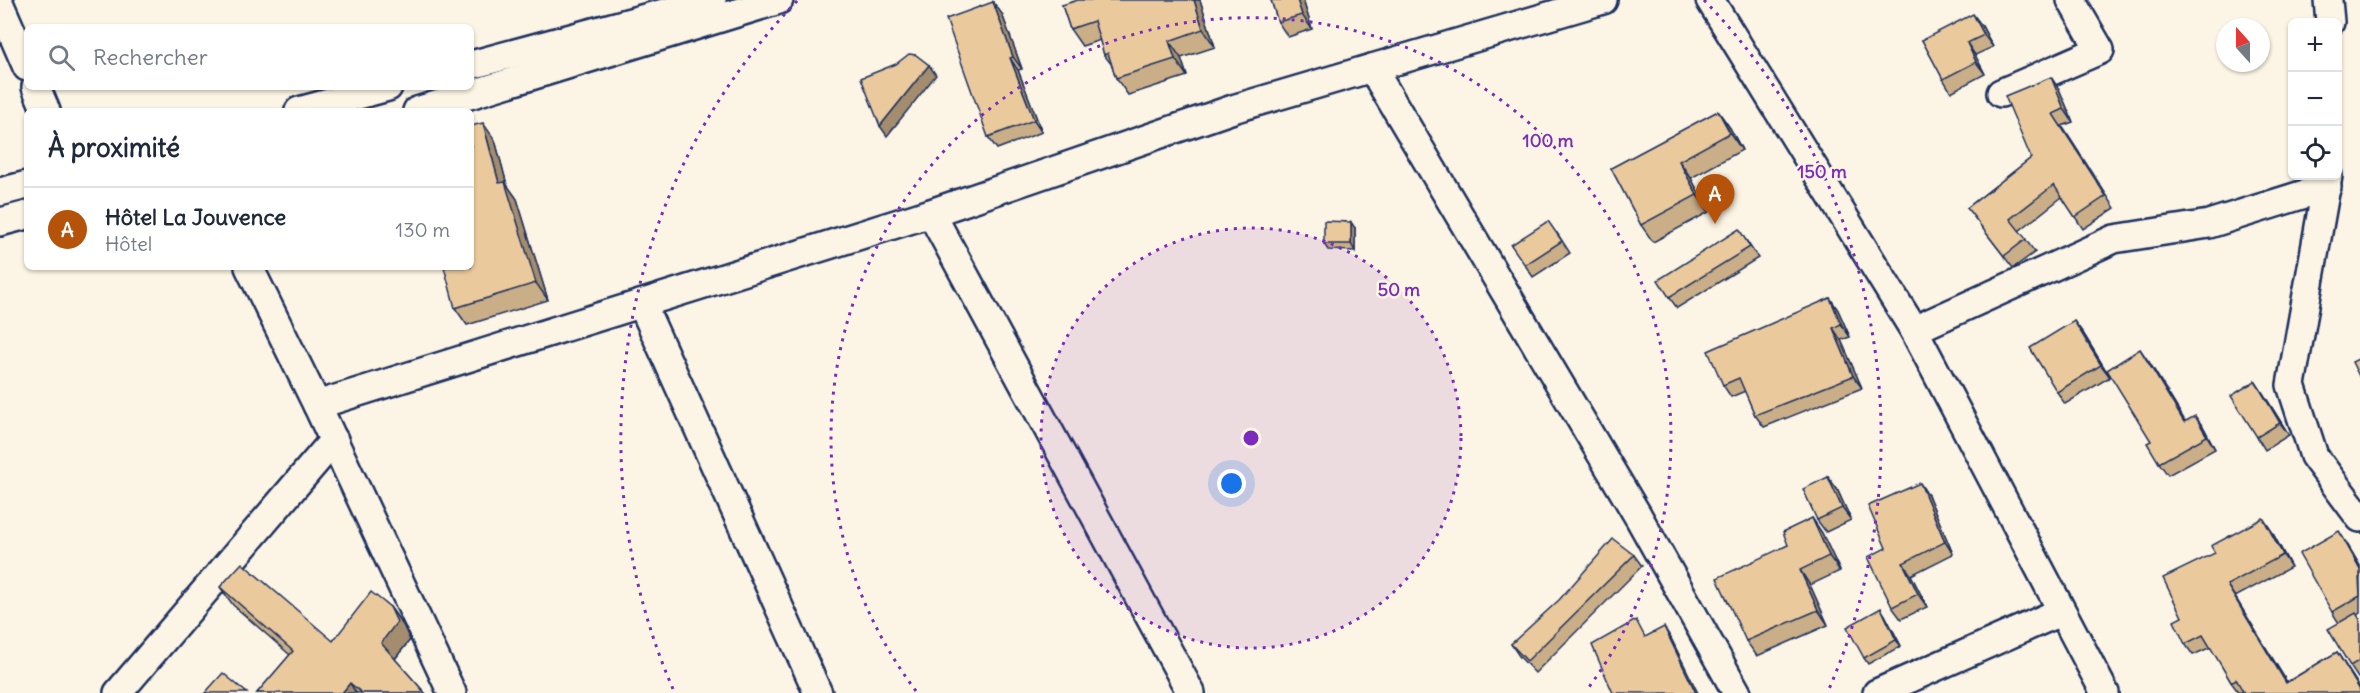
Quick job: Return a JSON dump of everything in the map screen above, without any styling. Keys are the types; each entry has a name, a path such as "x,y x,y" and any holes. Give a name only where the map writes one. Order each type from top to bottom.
{"street":[{"path":"474,64 712,0"},
{"path":"427,108 779,0"},
{"path":"317,405 931,213 1236,108 1603,0"},
{"path":"1710,0 1914,330 2105,693"},
{"path":"2001,93 2100,50 2071,0"},
{"path":"2328,0 2330,18"},
{"path":"0,5 24,60"},
{"path":"1372,68 1638,516 1737,693"},
{"path":"37,90 45,108"},
{"path":"310,108 377,90"},
{"path":"1914,330 2114,240 2209,224 2327,181"},
{"path":"2327,181 2291,385 2314,456 2360,518"},
{"path":"0,192 24,186"},
{"path":"931,213 1191,693"},
{"path":"0,222 24,216"},
{"path":"250,270 334,440 452,693"},
{"path":"642,304 818,693"},
{"path":"118,693 334,440"},
{"path":"1876,693 2061,612"}],"building":[{"path":"1078,0 1194,0 1203,29 1169,41 1175,59 1116,78 1108,53 1104,55 1094,21 1070,29 1062,5"},
{"path":"1271,0 1297,0 1302,15 1278,22"},
{"path":"993,2 1013,57 1010,58 1034,120 988,137 946,19"},
{"path":"1973,14 1984,35 1967,43 1976,62 1943,79 1922,40"},
{"path":"909,54 916,55 929,65 880,126 861,78 896,64"},
{"path":"2051,77 2064,109 2053,114 2106,196 2075,217 2054,185 2010,219 2026,239 2004,256 1967,208 2031,158 2005,96"},
{"path":"1718,111 1730,133 1679,161 1697,195 1641,225 1611,168"},
{"path":"483,123 499,183 505,182 536,283 455,308 445,270 474,270 474,125"},
{"path":"1324,221 1351,222 1351,244 1324,244"},
{"path":"1548,221 1562,241 1525,265 1511,245"},
{"path":"1739,229 1750,247 1669,297 1658,280"},
{"path":"1830,298 1841,324 1833,328 1853,376 1755,415 1739,378 1723,385 1708,351"},
{"path":"2074,321 2101,365 2057,392 2030,348"},
{"path":"2140,349 2184,422 2195,416 2207,436 2159,463 2147,443 2151,441 2107,370"},
{"path":"2360,358 2360,378 2352,362"},
{"path":"2255,381 2280,423 2257,437 2231,396"},
{"path":"1828,477 1842,508 1817,520 1803,489"},
{"path":"1920,483 1945,542 1903,563 1918,594 1892,607 1868,557 1886,548 1868,506"},
{"path":"1812,518 1829,556 1800,570 1818,610 1746,641 1717,578 1788,545 1783,532"},
{"path":"2263,518 2283,555 2227,585 2286,683 2337,652 2360,693 2244,693 2236,679 2231,682 2203,635 2185,644 2174,621 2182,617 2163,578 2215,553 2211,546"},
{"path":"2339,531 2360,569 2360,596 2332,612 2299,554"},
{"path":"1613,539 1634,555 1527,661 1511,644 1559,600"},
{"path":"242,563 333,641 371,592 390,607 397,622 381,643 425,693 362,693 350,683 342,693 257,693 293,651 220,587"},
{"path":"1881,608 1896,640 1864,658 1847,627"},
{"path":"2356,613 2360,620 2360,660 2350,666 2328,629"},
{"path":"1636,620 1645,637 1664,627 1696,693 1613,693 1592,645"},
{"path":"223,673 247,693 205,693"}],"place":[{"name":"Hôtel La Jouvence","path":"1715,224"}]}
